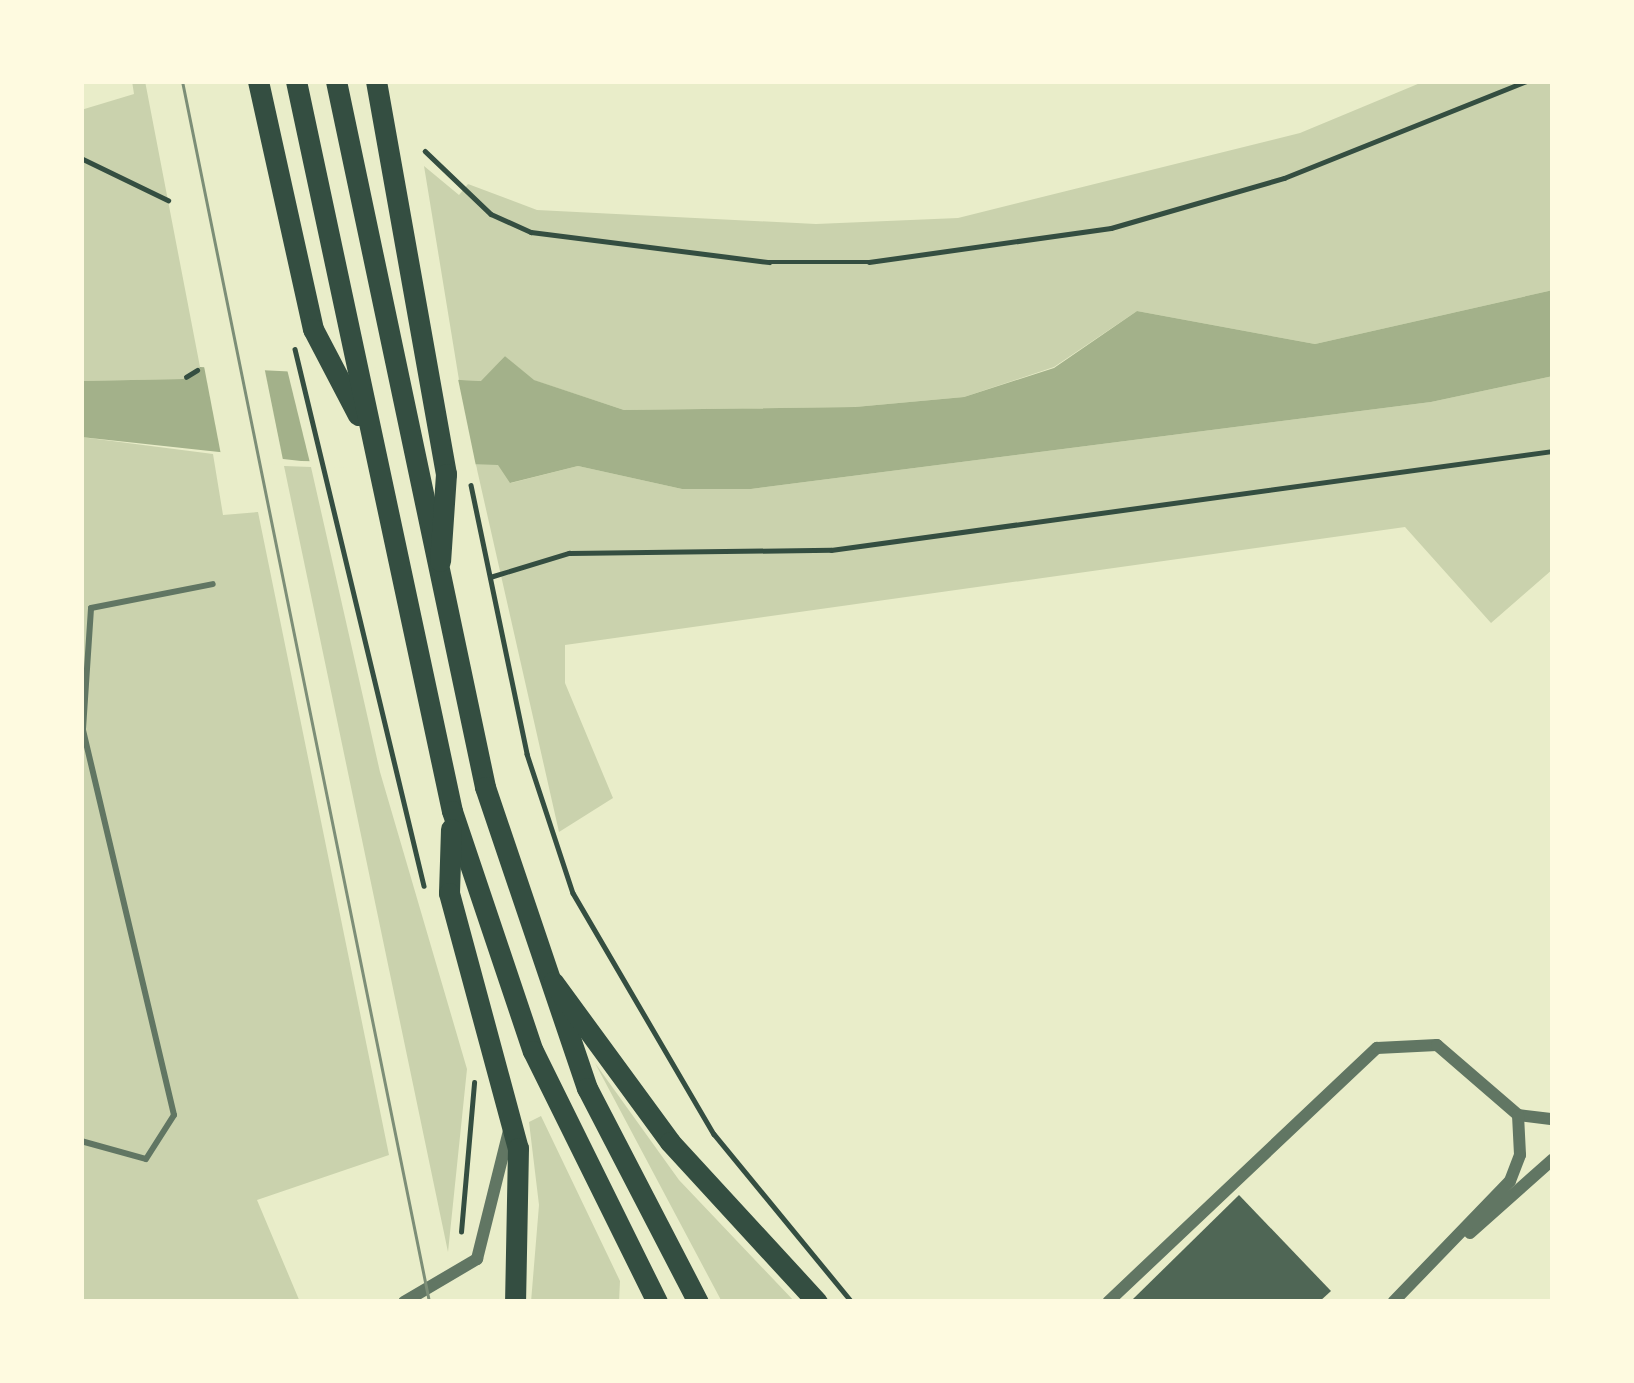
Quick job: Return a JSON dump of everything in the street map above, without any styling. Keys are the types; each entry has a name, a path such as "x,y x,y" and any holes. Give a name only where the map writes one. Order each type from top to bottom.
{"highway":[{"path":"259,81 329,363 370,436"},
{"path":"296,81 452,811 533,1051 657,1302"},
{"path":"336,81 439,592 541,968 610,1142 698,1302"},
{"path":"376,81 446,474 439,592"},
{"path":"452,811 449,893 513,1118 524,1201 515,1302"},
{"path":"541,968 670,1142 817,1302"}],"street":[{"path":"1108,1302 1377,1048 1437,1045 1518,1115 1553,1119"},
{"path":"1459,1240 1510,1181 1518,1115"},
{"path":"404,1302 455,1280 477,1258 513,1118"},
{"path":"1393,1302 1553,1159"}],"lane":[{"path":"81,1142 146,1159 174,1115 83,729 91,608 213,584"}],"path":[{"path":"424,151 491,214 531,232 769,262 869,262 1111,228 1344,157 1526,81"},
{"path":"81,158 168,200"},
{"path":"292,337 429,902"},
{"path":"186,377 197,370"},
{"path":"490,577 568,553 831,550 1553,451"},
{"path":"470,476 527,754 573,893 714,1134 852,1302"},
{"path":"455,1280 474,1065"}],"shaded area":[{"path":"132,81 145,81 200,367 183,379 81,381 81,110 134,94"},
{"path":"1425,81 1553,81 1553,290 1315,344 1137,311 1054,367 964,397 855,407 624,410 533,380 505,356 482,381 459,380 424,166 459,195 468,184 537,210 816,224 958,218 1300,133"},
{"path":"1553,290 1553,376 1431,402 751,489 682,489 578,466 510,483 498,465 301,461 81,437 81,381 183,379 200,367 481,381 505,356 534,380 624,410 855,407 964,397 1054,368 1137,311 1315,344"},
{"path":"1553,376 1553,569 1491,623 1405,527 565,645 565,683 613,798 559,832 476,465 499,465 511,483 578,466 682,489 751,489 1431,402"},
{"path":"81,437 213,454 223,515 258,512 389,1155 257,1200 300,1302 81,1302"},
{"path":"284,466 311,467 380,772 467,1069 448,1252"},
{"path":"595,1063 679,1180 795,1302 722,1302"},
{"path":"541,1116 620,1281 619,1302 531,1302 539,1205 529,1122"}],"pier":[{"path":"203,361 263,361 284,465 222,460"},
{"path":"285,361 457,374 477,471 311,467"}],"building":[{"path":"1239,1195 1331,1291 1319,1302 1132,1300"}],"tram line":[{"path":"182,81 429,1302"}]}
